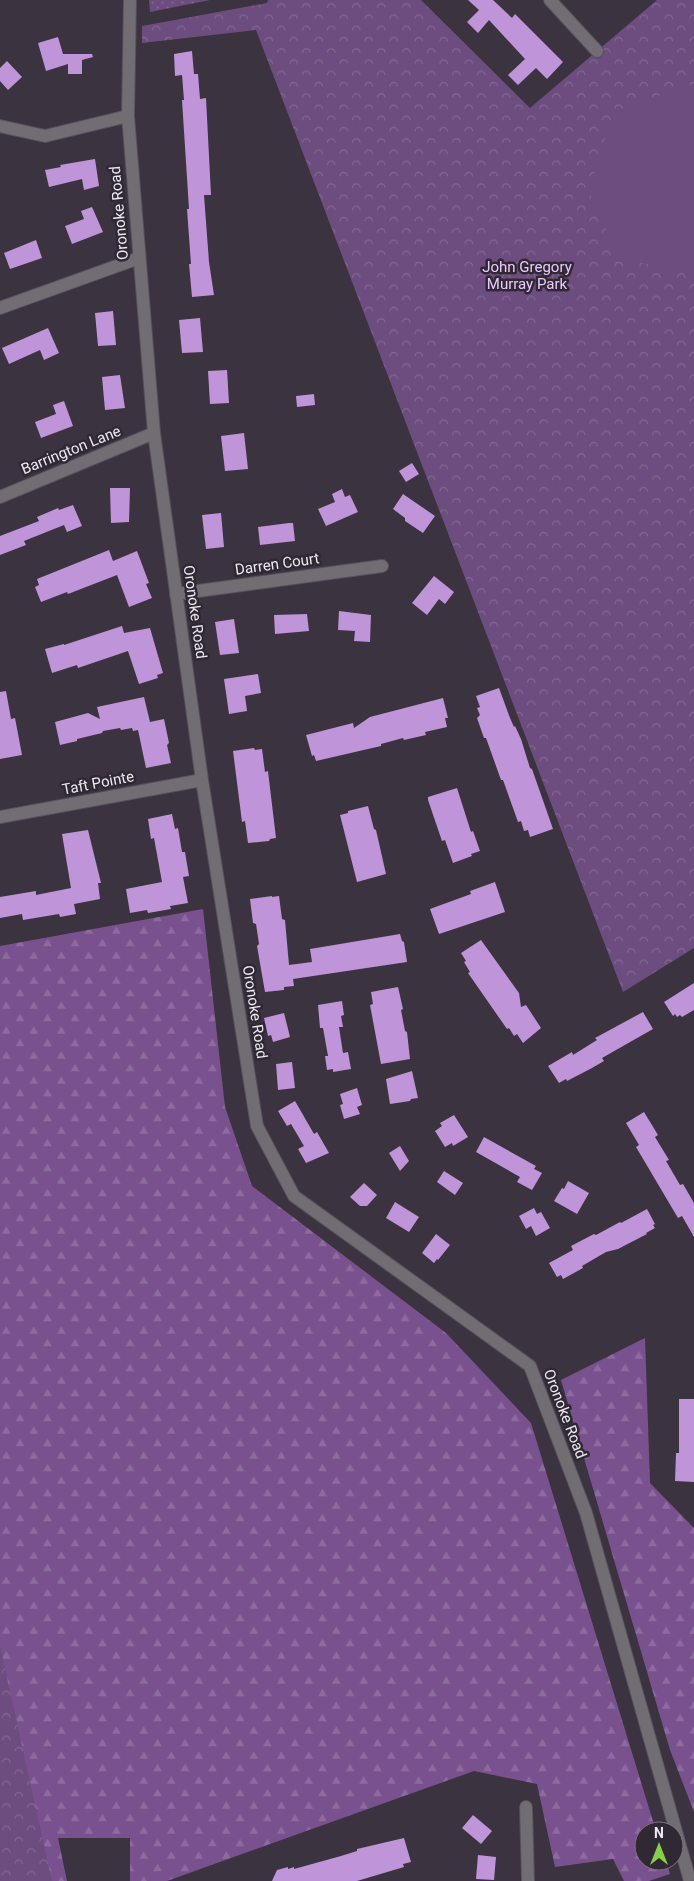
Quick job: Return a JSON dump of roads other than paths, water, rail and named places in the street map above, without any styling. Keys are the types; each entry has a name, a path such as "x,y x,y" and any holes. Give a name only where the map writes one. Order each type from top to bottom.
{"street":[{"name":"Oronoke Road","path":"130,0 128,116 154,433 202,780 257,1126 294,1196 530,1366 586,1513 690,1881"},
{"path":"550,0 597,51"},
{"path":"0,126 45,136 128,116"},
{"path":"0,308 139,258"},
{"name":"Barrington Lane","path":"0,497 154,433"},
{"name":"Darren Court","path":"176,594 382,566"},
{"name":"Taft Pointe","path":"0,817 202,780"},
{"path":"526,1807 528,1881"}],"park label":[{"name":"John Gregory Murray Park","path":"527,276"}]}
